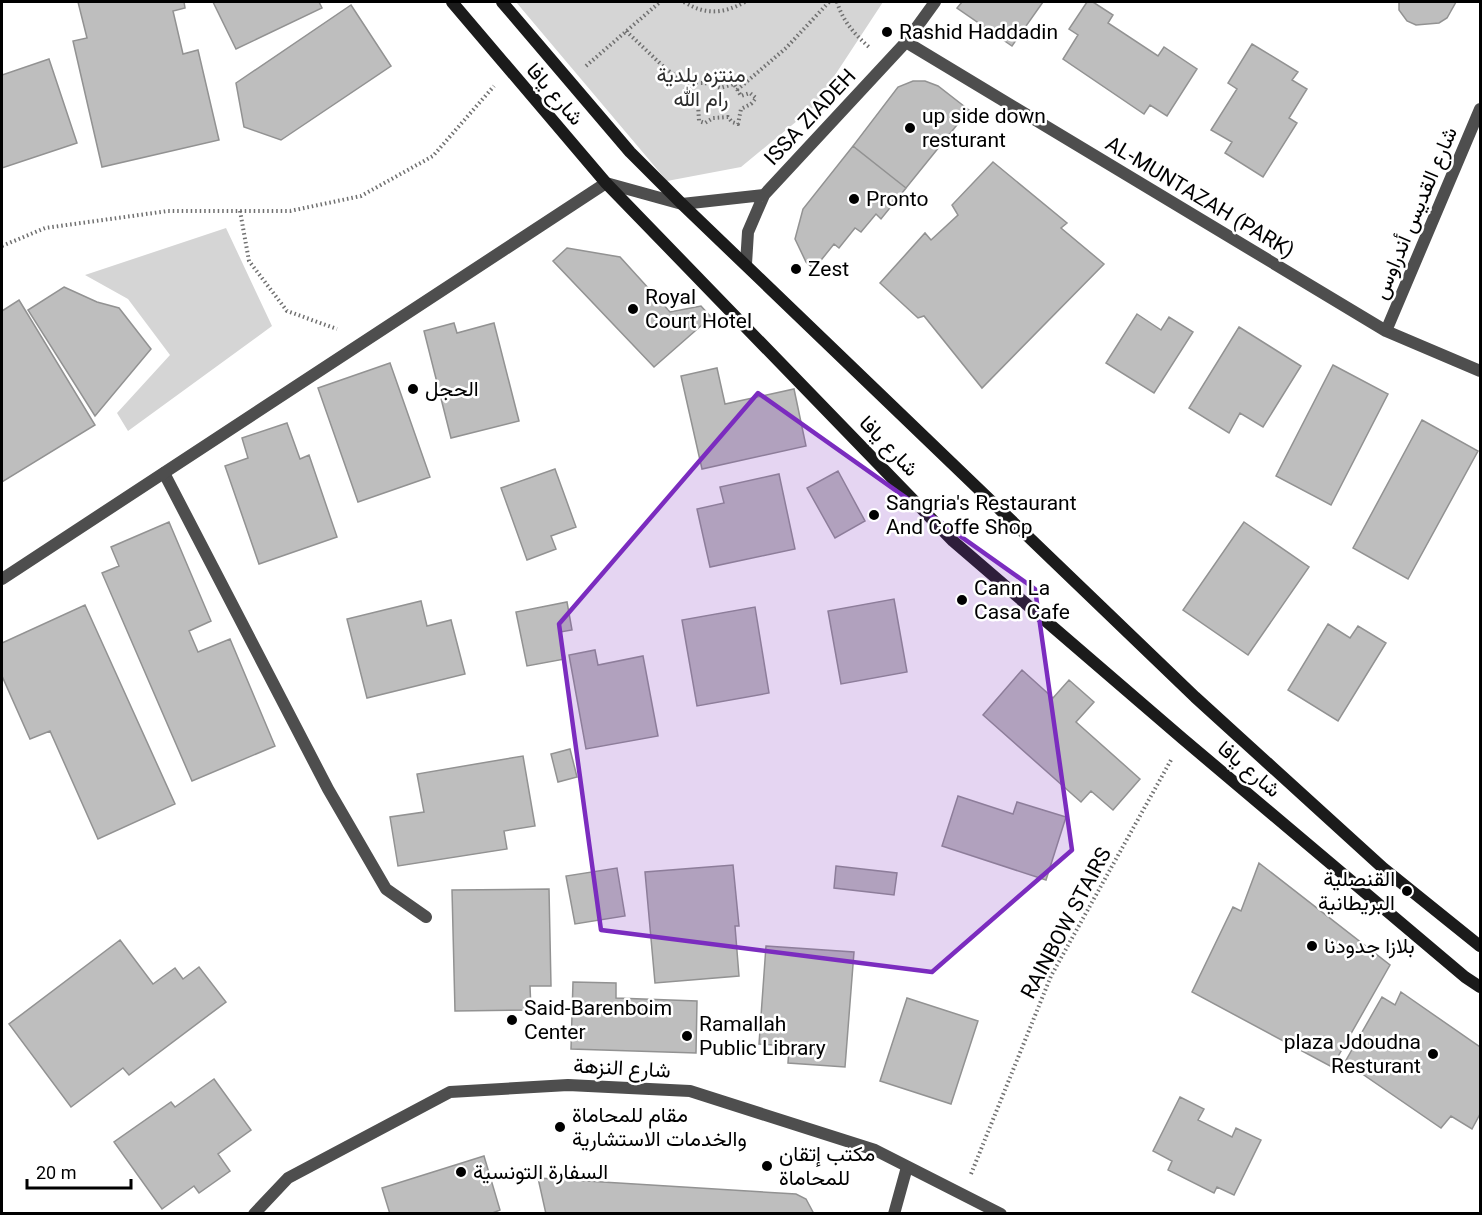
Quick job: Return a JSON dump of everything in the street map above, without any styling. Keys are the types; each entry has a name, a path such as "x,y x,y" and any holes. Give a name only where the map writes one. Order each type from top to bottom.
{"main road":[{"name":"شارع يافا","path":"452,2 606,183 953,541 1183,739 1480,987"},
{"name":"شارع يافا","path":"502,2 630,152 682,204 1195,697 1383,868 1480,946"}],"street":[{"name":"ISSA ZIADEH","path":"682,204 764,195 906,42 935,2"},
{"name":"AL-MUNTAZAH (PARK)","path":"906,42 1386,332 1480,371"},
{"name":"شارع القديس أندراوس","path":"1386,332 1480,109"},
{"path":"2,579 606,183 682,204"},
{"path":"746,264 748,232 764,195"},
{"path":"164,472 328,789 380,879 386,888 426,917"},
{"name":"شارع النزهة","path":"254,1214 288,1178 450,1092 568,1084 690,1091 875,1150 1001,1214"},
{"path":"894,1214 907,1167"}],"path":[{"path":"588,64 660,2"},
{"path":"684,2 698,10 714,12 730,10 745,2"},
{"path":"737,90 786,48 829,2"},
{"path":"837,2 851,30 887,62"},
{"path":"626,31 666,69 686,83 705,83 720,88 734,84 741,96 750,93 756,98 751,104 741,108 738,124 732,122 728,117 713,118 705,123 699,121 698,104 690,102 686,95 686,83"},
{"path":"2,246 45,228 168,211 290,211 361,196 433,156 508,70"},
{"path":"240,211 249,261 287,311 367,340"},
{"name":"RAINBOW STAIRS","path":"963,1195 1051,976 1183,739"}],"highlighted area":[{"path":"758,393 1035,589 1072,850 932,972 601,930 559,624"}],"green space":[{"name":"منتزه بلدية رام الله","path":"516,2 883,2 814,107 741,167 667,181"},
{"path":"226,228 272,326 128,431 117,413 170,355 128,299 85,275"}],"building":[{"path":"78,2 184,2 185,8 173,11 183,54 198,50 219,140 102,167 73,41 87,38"},
{"path":"213,2 319,2 322,8 236,49"},
{"path":"962,2 1043,2 1012,46 957,8"},
{"path":"1087,2 1093,2 1113,15 1108,23 1158,56 1164,47 1197,69 1167,116 1150,105 1144,114 1063,59 1078,35 1069,29"},
{"path":"1399,2 1456,2 1447,18 1439,23 1416,25 1407,21 1399,10"},
{"path":"351,5 391,66 281,140 244,127 236,83"},
{"path":"1252,44 1298,72 1292,80 1307,89 1289,118 1297,123 1263,177 1225,153 1232,142 1211,130 1237,89 1228,83"},
{"path":"49,59 77,143 2,168 2,75"},
{"name":"up side down resturant","path":"913,81 925,81 938,86 969,110 906,188 853,146 898,87"},
{"name":"Pronto","path":"853,146 906,188 881,219 876,214 861,232 855,228 839,248 834,244 814,269 806,262 795,239 803,209"},
{"path":"993,162 1067,223 1061,228 1104,264 982,388 924,316 918,318 880,283 925,233 931,240 958,215 952,205"},
{"name":"Royal Court Hotel","path":"567,248 620,257 670,312 701,306 711,317 654,367 553,261"},
{"path":"64,287 97,302 119,308 151,349 95,416 28,310"},
{"path":"19,300 95,425 2,482 2,311"},
{"path":"1137,314 1161,330 1169,317 1193,332 1154,393 1106,363"},
{"path":"454,323 457,333 494,323 519,421 451,438 424,331"},
{"path":"1239,327 1301,366 1263,427 1240,413 1229,433 1189,408"},
{"path":"390,363 430,477 358,502 318,388"},
{"path":"1333,365 1388,394 1331,505 1276,476"},
{"path":"717,368 725,404 794,389 806,446 702,469 681,376"},
{"path":"1422,420 1478,451 1408,579 1353,548"},
{"path":"287,423 300,459 309,455 337,537 259,564 225,466 248,458 242,438"},
{"path":"555,469 576,527 551,536 556,549 527,560 501,488"},
{"path":"838,471 865,521 835,538 807,488"},
{"path":"779,474 795,549 710,567 697,509 724,503 720,487"},
{"path":"169,522 211,621 189,631 198,652 230,639 275,746 192,781 102,573 119,566 111,547"},
{"path":"1244,522 1309,567 1248,655 1183,610"},
{"path":"894,599 907,672 841,684 828,611"},
{"path":"421,601 427,626 451,620 465,674 367,698 347,619"},
{"path":"567,602 572,630 560,632 565,659 527,666 516,612"},
{"path":"85,605 175,804 98,839 50,731 30,739 2,676 2,643"},
{"path":"755,607 769,693 697,706 682,620"},
{"path":"1328,624 1350,638 1358,626 1386,643 1338,721 1288,690"},
{"path":"595,650 598,665 643,656 658,736 586,749 569,655"},
{"path":"1022,670 1053,698 1069,680 1094,702 1076,722 1140,779 1113,810 1091,791 1081,802 983,715"},
{"path":"570,749 577,777 558,782 551,754"},
{"path":"523,756 535,826 504,831 507,849 398,866 390,817 424,812 417,774"},
{"path":"958,796 1013,814 1017,802 1066,817 1046,880 942,846"},
{"path":"1259,863 1390,965 1332,1067 1192,992 1233,907 1241,911"},
{"path":"733,865 739,926 735,926 739,976 655,983 645,872"},
{"path":"836,866 897,873 894,895 834,888"},
{"path":"617,868 625,916 575,924 566,876"},
{"path":"549,889 551,986 530,986 531,1010 455,1011 452,890"},
{"path":"120,940 153,984 175,968 183,979 199,967 226,1002 129,1075 123,1068 71,1107 9,1024"},
{"path":"766,946 854,952 845,1067 788,1063 789,1046 759,1044"},
{"path":"573,982 616,983 616,998 697,1001 696,1053 571,1049"},
{"path":"1401,992 1480,1047 1480,1114 1472,1129 1451,1116 1441,1128 1345,1062 1382,997 1395,1005"},
{"path":"907,998 978,1021 951,1104 880,1081"},
{"path":"214,1079 251,1130 218,1154 230,1171 199,1193 194,1186 162,1209 114,1142 171,1102 175,1107"},
{"path":"1180,1097 1204,1109 1198,1120 1232,1137 1236,1128 1261,1140 1234,1195 1217,1187 1214,1193 1168,1170 1172,1161 1153,1151"},
{"name":"السفارة التونسية","path":"484,1156 500,1210 490,1214 390,1214 382,1188"},
{"path":"538,1178 796,1194 806,1199 814,1214 546,1214"}],"place":[{"name":"Rashid Haddadin","path":"887,32"},
{"name":"up side down resturant","path":"910,128"},
{"name":"Pronto","path":"854,199"},
{"name":"Zest","path":"796,269"},
{"name":"Royal Court Hotel","path":"633,309"},
{"name":"الحجل","path":"413,389"},
{"name":"Sangria's Restaurant And Coffe Shop","path":"874,515"},
{"name":"Cann La Casa Cafe","path":"962,600"},
{"name":"القنصلية البريطانية","path":"1407,891"},
{"name":"بلازا جدودنا","path":"1312,946"},
{"name":"Said-Barenboim Center","path":"512,1020"},
{"name":"Ramallah Public Library","path":"687,1036"},
{"name":"plaza Jdoudna Resturant","path":"1433,1054"},
{"name":"مقام للمحاماة والخدمات الاستشارية","path":"560,1127"},
{"name":"مكتب إتقان للمحاماة","path":"767,1166"},
{"name":"السفارة التونسية","path":"461,1172"}]}
